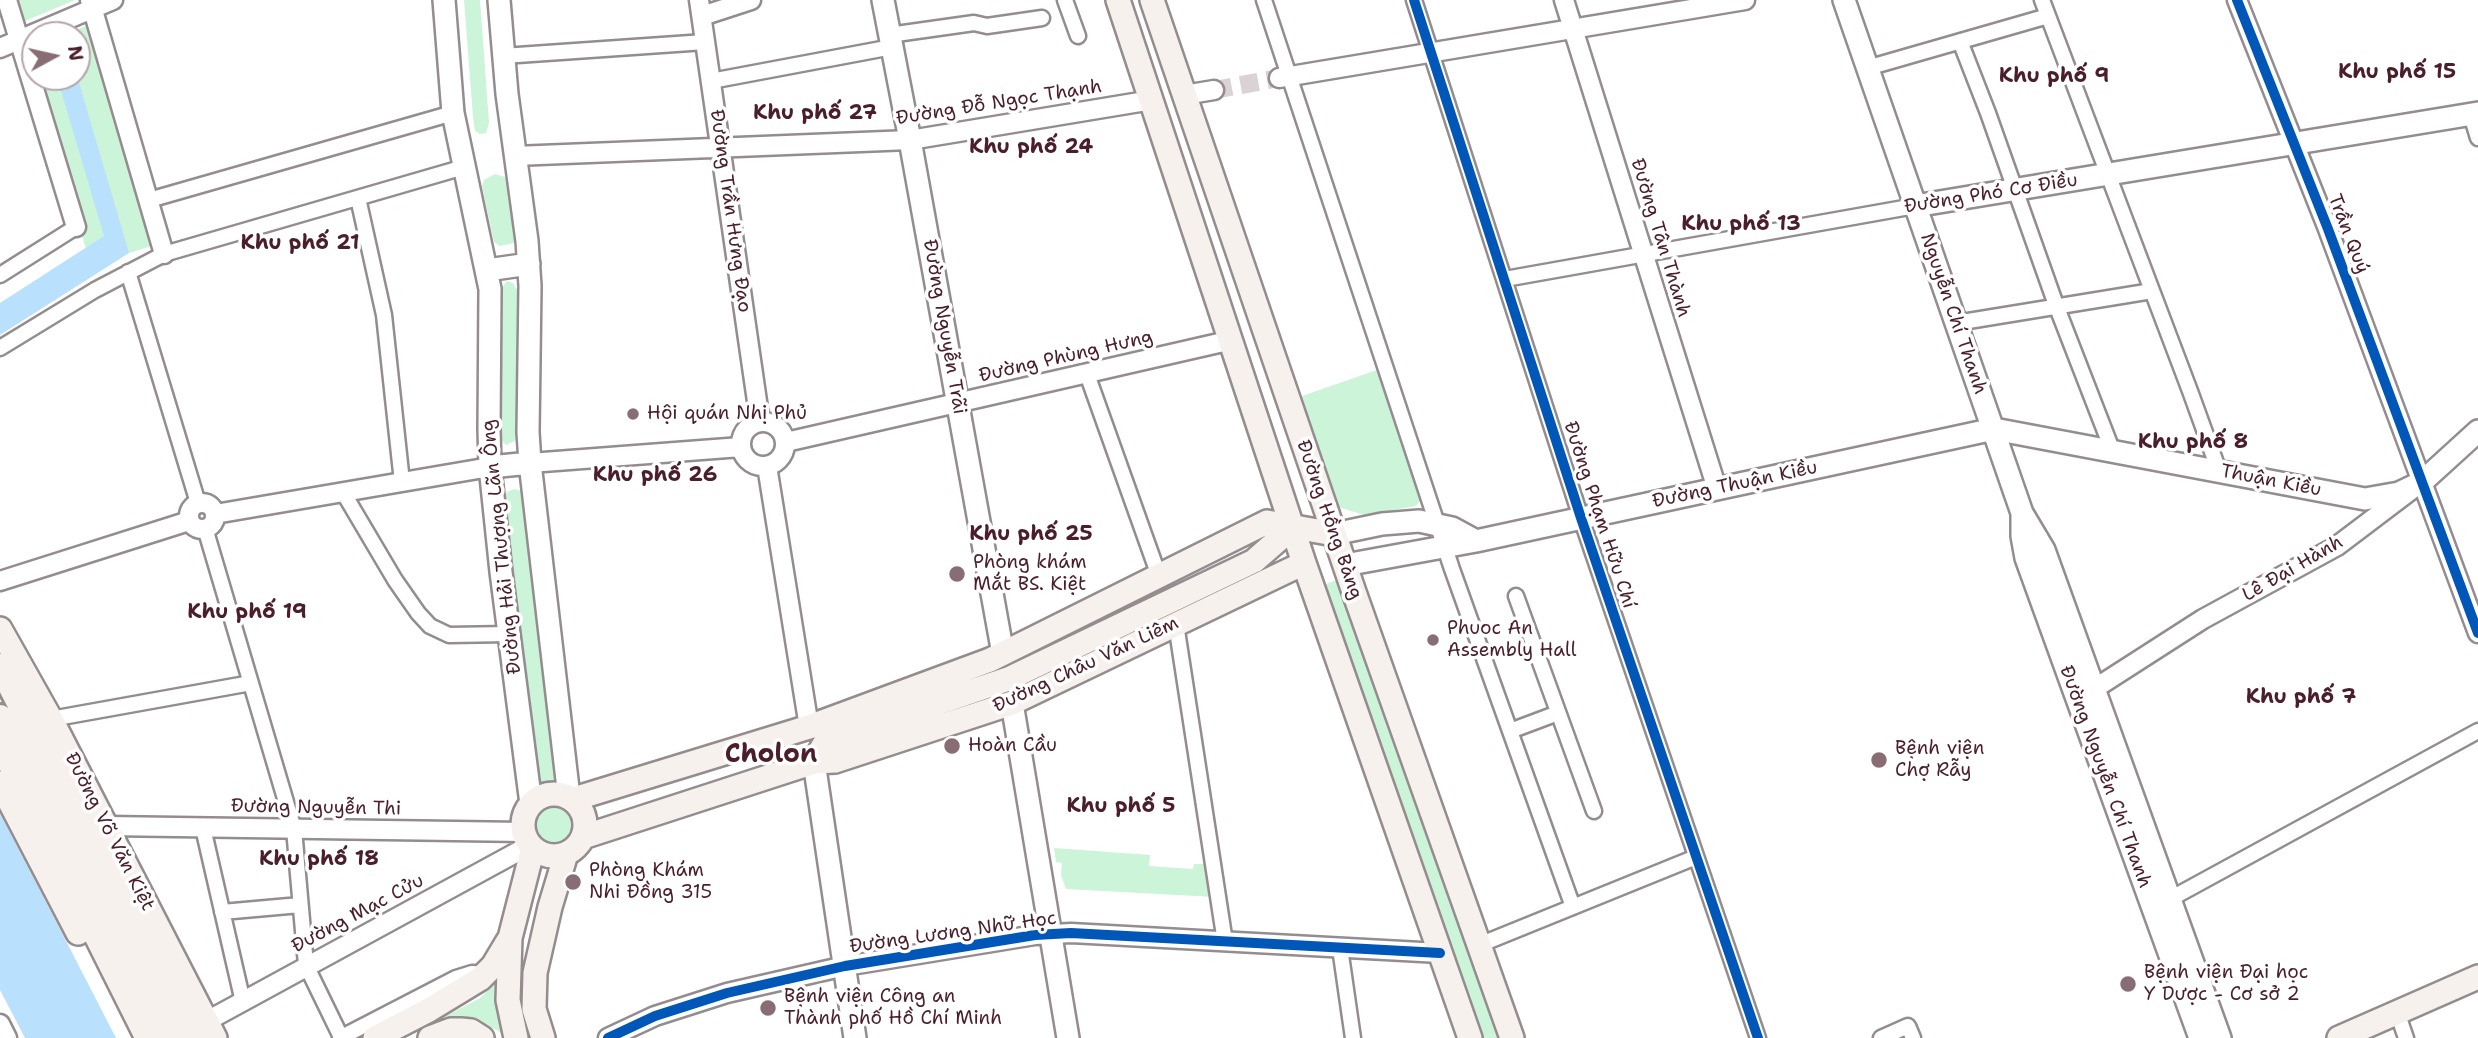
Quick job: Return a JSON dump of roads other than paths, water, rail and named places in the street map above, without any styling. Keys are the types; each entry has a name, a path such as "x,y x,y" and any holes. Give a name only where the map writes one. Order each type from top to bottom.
{"highway":[{"name":"Đường Võ Văn Kiệt","path":"0,666 204,1032"},
{"path":"0,717 167,1038"}],"main road":[{"name":"Đường Hải Thượng Lãn Ông","path":"444,0 453,113 487,270 491,304 491,467 531,804"},
{"name":"Đường Hải Thượng Lãn Ông","path":"499,0 503,56 525,215 529,264 530,463 571,798"},
{"name":"Đường Nguyễn Trãi","path":"883,0 1003,654"},
{"name":"Đường Hồng Bàng","path":"1118,0 1304,563 1470,1038"},
{"name":"Đường Hồng Bàng","path":"1152,0 1345,565 1512,1038"},
{"name":"Nguyễn Chí Thanh","path":"1844,0 1994,429"},
{"path":"1152,100 1184,95"},
{"name":"Đường Phó Cơ Điều","path":"1915,206 2475,114"},
{"path":"487,270 529,264"},
{"path":"1232,340 1265,332"},
{"name":"Thuận Kiều","path":"1994,429 2365,499 2399,493 2422,482"},
{"name":"Đường Thuận Kiều","path":"1345,565 1581,519 1994,429"},
{"name":"Đường Nguyễn Chí Thanh","path":"1994,429 2022,513 2044,550 2075,665"},
{"name":"Lê Đại Hành","path":"2422,482 2478,430"},
{"path":"491,467 530,463"},
{"name":"Đường Nguyễn Chí Thanh","path":"2022,513 2026,558 2075,665 2162,904 2200,1038"},
{"name":"Đường Châu Văn Liêm","path":"817,734 1003,654 1266,522 1293,527"},
{"path":"1293,527 1335,534 1400,522 1437,523 1476,541"},
{"name":"Đường Châu Văn Liêm","path":"571,798 817,734 1008,679 1254,561 1293,527"},
{"name":"Đường Châu Văn Liêm","path":"1254,561 1304,563"},
{"path":"1304,563 1345,565"},
{"name":"Đường Châu Văn Liêm","path":"583,837 814,762 835,761 1013,703 1304,563"},
{"path":"1159,576 1176,624"},
{"name":"Đường Võ Văn Kiệt","path":"0,629 107,826 204,1032"},
{"path":"1003,654 1068,1038"},
{"path":"817,734 814,762 855,1038"},
{"path":"4,750 148,1038"},
{"path":"0,783 133,1038"},
{"path":"516,1038 508,1000 510,939 522,890 529,842 524,817 531,804 545,794 553,793 571,798 585,818 583,837 573,850 566,854 545,855 529,842"},
{"path":"543,1038 534,1009 533,992 551,902 566,854"},
{"path":"522,890 537,890 551,902"},
{"path":"2162,904 2220,1038"},
{"path":"375,1038 429,1010 485,974 500,957 510,939"},
{"path":"1440,953 1479,946"},
{"path":"2339,1038 2478,977"},
{"path":"433,1037 461,1030 471,1031 482,1038"}],"street":[{"path":"0,275 76,227 7,0"},
{"path":"0,48 91,4 113,0"},
{"path":"700,8 751,0"},
{"path":"1065,0 1078,36"},
{"path":"1264,0 1284,78 1445,547 1573,907"},
{"name":"Đường Phạm Hữu Chí","path":"1413,0 1581,519 1758,1038"},
{"name":"Đường Tân Thành","path":"1564,0 1717,489"},
{"path":"1284,78 1745,0"},
{"path":"2042,0 2218,471"},
{"name":"Trần Quý","path":"2238,0 2295,144 2478,633"},
{"path":"91,4 164,254"},
{"name":"Đường Trần Hưng Đạo","path":"700,8 760,422"},
{"path":"1867,68 2048,16"},
{"path":"711,81 974,23 987,26 1042,18"},
{"path":"1960,41 2056,305 2113,452"},
{"path":"503,56 705,42"},
{"path":"1184,95 1214,90"},
{"name":"Đường Đỗ Ngọc Thạnh","path":"515,156 910,140 1152,100"},
{"path":"149,200 453,113"},
{"path":"2475,114 2478,138"},
{"path":"0,348 66,307 164,254 464,167"},
{"path":"358,198 384,316 401,482"},
{"name":"Đường Phó Cơ Điều","path":"1505,279 1915,206"},
{"path":"128,272 198,502 188,511 203,521 293,829 306,965 340,1038 456,978 472,973 485,974"},
{"path":"1956,323 2152,290"},
{"name":"Đường Phùng Hưng","path":"786,442 1232,340"},
{"path":"1087,374 1159,576"},
{"path":"760,422 777,426 786,442 783,455 767,466 752,464 741,447 745,430 760,422"},
{"path":"530,463 741,447"},
{"path":"767,466 817,734"},
{"path":"0,581 203,521 343,492 491,467"},
{"name":"Lê Đại Hành","path":"2086,695 2203,620 2337,546 2422,482"},
{"path":"343,492 395,580 430,626 449,635 509,634"},
{"path":"1516,596 1594,811"},
{"path":"1176,624 1225,942"},
{"path":"51,719 251,683"},
{"path":"1510,731 1558,713"},
{"path":"2162,904 2478,731"},
{"name":"Đường Nguyễn Thi","path":"107,826 293,829 529,842"},
{"path":"203,828 243,1002"},
{"name":"Đường Mạc Cửu","path":"204,1032 243,1002 306,965 529,842"},
{"path":"1479,946 1696,857"},
{"path":"222,912 300,905"},
{"name":"Đường Lương Nhữ Học","path":"608,1038 655,1016 708,998 845,966 1051,934 1440,953"},
{"path":"1340,948 1353,1038"},
{"path":"2397,1012 2406,1038"},
{"path":"0,1024 7,1038"},
{"path":"1881,1038 1910,1032"}],"water":[{"path":"61,91 81,91 129,253 0,335 0,303 104,236"},
{"path":"0,813 116,1038 25,1038 0,990"}],"tunnel":[{"path":"1214,90 1279,78"}],"place":[{"name":"Hội quán Nhị Phủ","path":"633,414"},
{"name":"Phòng khám Mắt BS. Kiệt","path":"957,574"},
{"name":"Phuoc An Assembly Hall","path":"1433,640"},
{"name":"Hoàn Cầu","path":"952,746"},
{"name":"Bệnh viện Chợ Rẫy","path":"1879,760"},
{"name":"Phòng Khám Nhi Đồng 315","path":"573,882"},
{"name":"Bệnh viện Đại học Y Dược - Cơ sở 2","path":"2128,984"},
{"name":"Bệnh viện Công an Thành phố Hồ Chí Minh","path":"768,1008"}],"district":[{"name":"Khu phố 15","path":"2397,73"},
{"name":"Khu phố 9","path":"2054,77"},
{"name":"Khu phố 27","path":"815,114"},
{"name":"Khu phố 24","path":"1031,148"},
{"name":"Khu phố 13","path":"1741,225"},
{"name":"Khu phố 21","path":"300,244"},
{"name":"Khu phố 8","path":"2193,443"},
{"name":"Khu phố 26","path":"655,476"},
{"name":"Khu phố 25","path":"1031,535"},
{"name":"Khu phố 19","path":"247,613"},
{"name":"Khu phố 7","path":"2301,698"},
{"name":"Cholon","path":"771,755"},
{"name":"Khu phố 5","path":"1121,807"},
{"name":"Khu phố 18","path":"319,860"}]}
